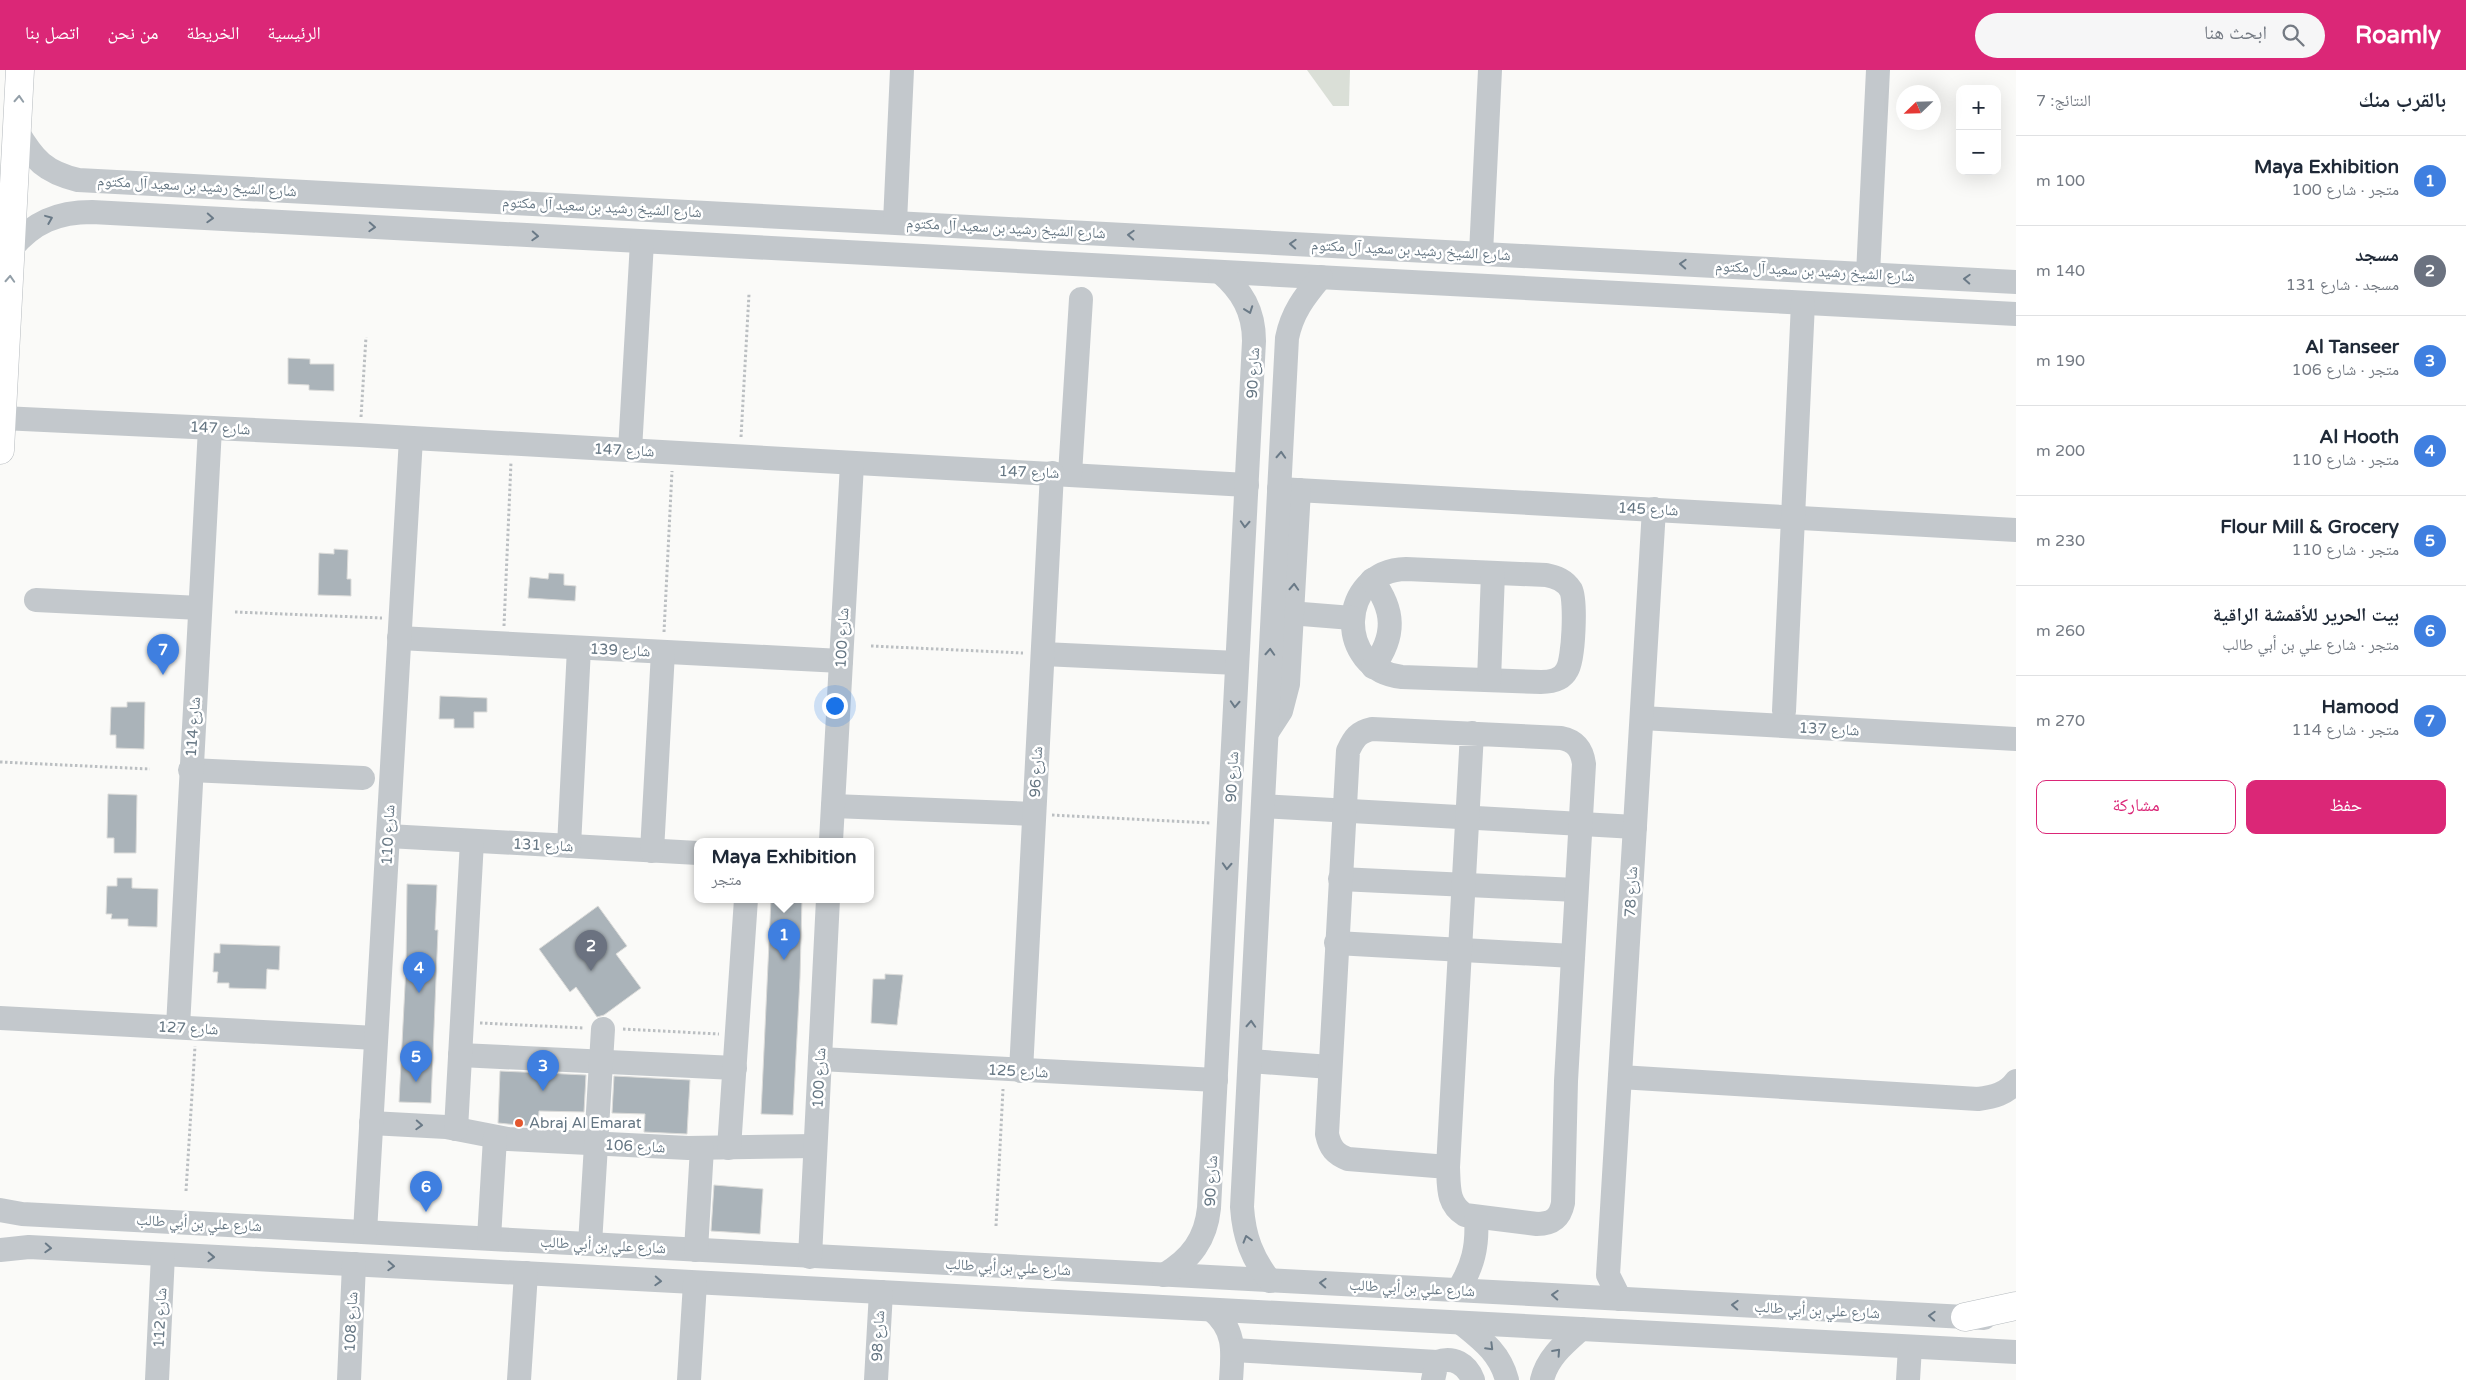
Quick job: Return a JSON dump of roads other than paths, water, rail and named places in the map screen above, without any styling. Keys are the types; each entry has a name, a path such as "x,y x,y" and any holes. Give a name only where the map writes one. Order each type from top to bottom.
{"main road":[{"path":"0,450 20,70"},
{"path":"1965,1317 2016,1306"}],"street":[{"path":"895,222 902,70"},
{"path":"1481,253 1490,70"},
{"path":"1868,274 1878,70"},
{"name":"شارع الشيخ رشيد بن سعيد آل مكتوم","path":"18,131 30,153 52,171 78,180 2016,282"},
{"path":"113,213 104,200 105,192 116,182"},
{"path":"11,249 22,235 38,224 55,216 73,212 113,213 2016,314"},
{"path":"992,227 1001,240 998,254 992,260"},
{"path":"1022,262 1013,249 1014,241 1025,229"},
{"path":"630,450 642,242"},
{"path":"1526,288 1535,275 1532,260 1527,256"},
{"name":"شارع 90","path":"1164,1275 1179,1266 1191,1255 1204,1233 1209,1208 1254,340 1251,314 1239,291 1220,272"},
{"name":"شارع 90","path":"1282,613 1289,490 1283,406 1286,354 1291,320 1298,305 1320,277"},
{"name":"شارع 96","path":"1012,1071 1034,814 1043,654 1081,299"},
{"path":"1784,712 1803,302"},
{"path":"1251,402 1254,395 1260,391 1268,390 1275,392 1283,406"},
{"name":"شارع 147","path":"2,418 360,435 740,458 1061,473 1247,485"},
{"name":"شارع 114","path":"187,1028 190,770 210,428"},
{"name":"شارع 110","path":"364,1232 411,438"},
{"name":"شارع 100","path":"832,838 852,464"},
{"name":"شارع 145","path":"1289,490 2016,530"},
{"name":"شارع 78","path":"1608,1275 1654,509"},
{"path":"1394,570 1493,573 1556,577 1565,582 1571,591 1574,602 1571,661 1567,670 1560,678 1551,682 1392,676 1373,666 1357,644 1352,618 1359,597 1372,580 1382,573 1394,570"},
{"path":"1489,680 1493,573"},
{"path":"1372,580 1382,593 1388,607 1390,623 1388,639 1383,654 1373,666"},
{"path":"36,600 200,608"},
{"path":"1270,1281 1252,1254 1246,1239 1242,1208 1266,734 1282,613 1352,618"},
{"name":"شارع 139","path":"399,628 504,644 841,661"},
{"path":"569,846 579,648"},
{"path":"652,851 663,652"},
{"path":"1043,654 1237,663"},
{"name":"شارع 137","path":"1642,718 2016,739"},
{"path":"1448,1167 1348,1159 1336,1154 1329,1145 1327,1134 1336,943 1348,751 1354,738 1362,731 1372,729 1561,738 1574,743 1583,754 1561,1212 1555,1220 1547,1224 1476,1218 1457,1210 1451,1201 1448,1167 1472,734"},
{"path":"1234,733 1249,741 1258,739 1266,734"},
{"path":"1232,759 1239,752 1248,748 1257,751 1265,758"},
{"path":"190,770 363,778"},
{"path":"833,806 1034,814"},
{"path":"1263,806 1635,827"},
{"name":"شارع 131","path":"388,836 694,853"},
{"path":"456,1129 472,841"},
{"path":"1340,879 1576,890"},
{"path":"729,1148 746,903"},
{"name":"شارع 100","path":"810,1257 828,903"},
{"path":"1336,943 1573,956"},
{"name":"شارع 127","path":"0,1018 376,1038"},
{"path":"573,1276 579,1260 597,1144 603,1028"},
{"path":"460,1055 735,1068"},
{"name":"شارع 125","path":"820,1060 1216,1080"},
{"path":"1250,1061 1330,1066"},
{"path":"1620,1077 1972,1098 1990,1098 2009,1088"},
{"name":"شارع 106","path":"371,1123 456,1129 496,1138 597,1144 702,1148 815,1146"},
{"path":"489,1238 496,1138"},
{"path":"696,1250 702,1148"},
{"path":"1212,1154 1224,1162 1239,1161 1245,1156"},
{"name":"شارع علي بن أبي طالب","path":"0,1210 22,1214 582,1243 810,1257 2016,1320"},
{"path":"94,1251 90,1234 99,1218"},
{"path":"1458,1290 1468,1275 1474,1258 1477,1240 1476,1218"},
{"path":"624,1279 620,1262 622,1253 628,1246"},
{"path":"0,1250 14,1247 354,1264 2016,1352"},
{"name":"شارع 112","path":"157,1380 163,1255"},
{"name":"شارع 108","path":"348,1380 354,1264"},
{"path":"519,1380 526,1273"},
{"path":"1593,1297 1608,1275 1620,1299"},
{"path":"689,1380 695,1283"},
{"path":"1381,1358 1384,1286"},
{"name":"شارع 98","path":"876,1380 881,1292"},
{"path":"1780,1340 1788,1328 1788,1321 1782,1308"},
{"path":"1212,1310 1228,1327 1233,1350 1231,1380"},
{"path":"1461,1323 1496,1353 1504,1367 1507,1380"},
{"path":"1542,1380 1544,1371 1553,1355 1581,1329"},
{"path":"1908,1380 1910,1346"},
{"path":"1233,1350 1381,1358 1435,1371 1446,1359 1456,1360 1464,1366 1473,1380"}],"place":[{"name":"Hamood","path":"163,675"},
{"name":"Maya Exhibition","path":"784,960"},
{"name":"مسجد","path":"591,971"},
{"name":"Al Hooth","path":"419,993"},
{"name":"Flour Mill & Grocery","path":"416,1082"},
{"name":"Al Tanseer","path":"543,1091"},
{"name":"Abraj Al Emarat","path":"519,1123"},
{"name":"بيت الحرير للأقمشة الراقية","path":"426,1212"}]}
